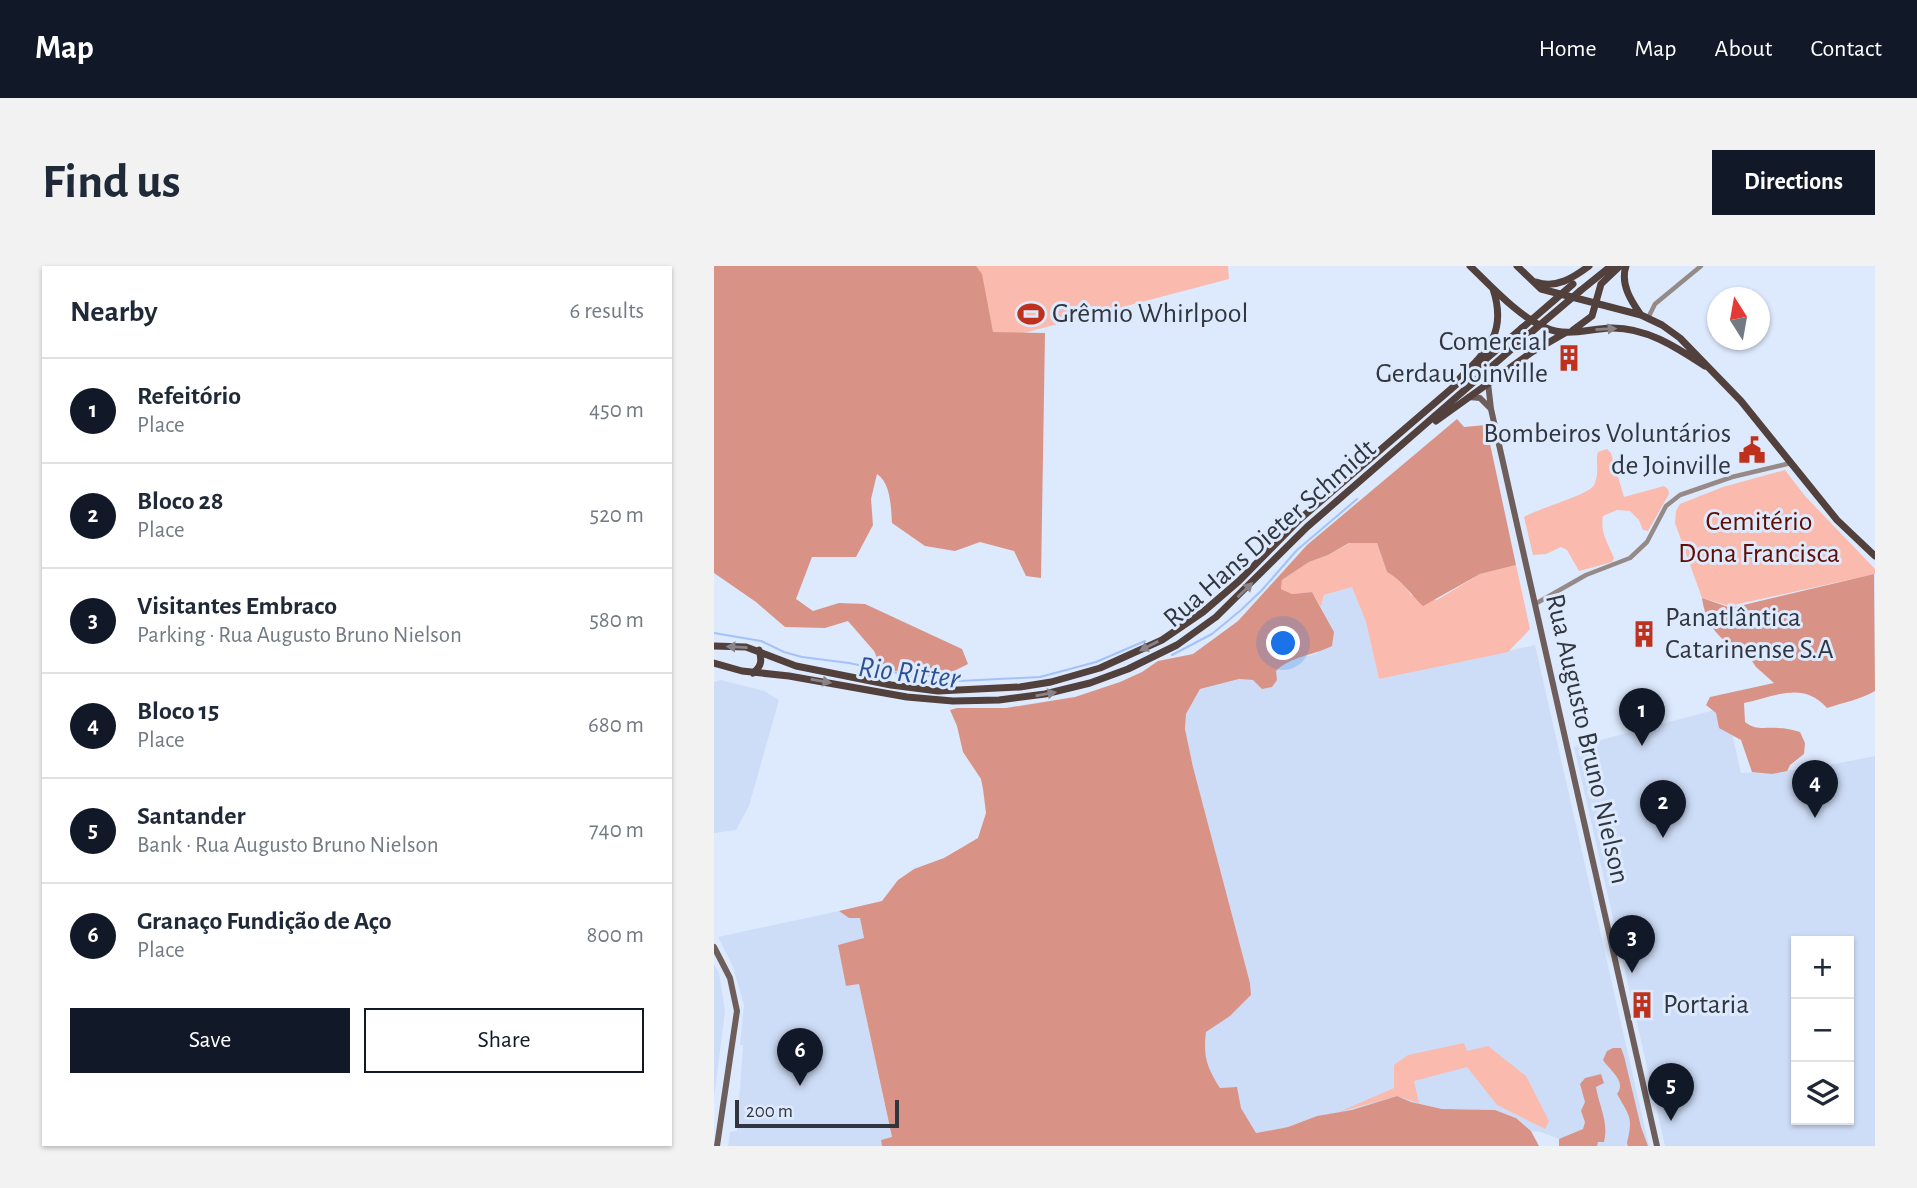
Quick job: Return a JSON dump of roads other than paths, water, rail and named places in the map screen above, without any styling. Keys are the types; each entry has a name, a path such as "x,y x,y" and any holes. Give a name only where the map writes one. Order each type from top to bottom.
{"main road":[{"path":"1470,266 1492,288 1545,328 1568,332 1612,328 1640,331 1683,352 1714,373"},
{"path":"1517,266 1541,289 1645,317 1680,338 1741,401 1838,520 1875,556"},
{"path":"1531,281 1542,285 1563,282 1589,266"},
{"name":"Rua Hans Dieter Schmidt","path":"714,646 738,646 759,650 803,667 938,691 1020,687 1051,682 1100,668 1162,640 1203,612 1239,581 1300,519 1595,266"},
{"name":"Rua Hans Dieter Schmidt","path":"714,663 753,673 796,677 920,699 953,701 999,700 1045,694 1109,677 1162,653 1205,626 1307,527 1611,266"},
{"path":"1411,440 1555,337 1592,316 1604,280 1620,266"},
{"path":"1626,266 1624,282 1633,303 1645,317 1646,326 1640,331"},
{"path":"1405,431 1489,346 1499,321 1492,288"},
{"name":"Rua Augusto Bruno Nielson","path":"1488,383 1657,1146"},
{"path":"1469,397 1480,398 1492,410"},
{"path":"753,673 760,665 759,650"},
{"path":"714,947 730,978 737,1012 717,1146"}],"street":[{"path":"1645,317 1655,304 1701,266"},
{"path":"1535,604 1586,575 1630,558 1652,534 1666,506 1680,495 1732,477 1793,463"}],"waterway":[{"name":"Rio Ritter","path":"1172,655 1212,634 1241,610 1297,550 1357,499"},
{"name":"Rio Ritter","path":"714,633 761,641 802,657 849,663 940,682 1040,677 1096,662 1145,641"}],"place":[{"name":"Grêmio Whirlpool","path":"1031,314"},
{"name":"Comercial Gerdau Joinville","path":"1569,358"},
{"name":"Bombeiros Voluntários de Joinville","path":"1752,450"},
{"name":"Panatlântica Catarinense S.A","path":"1644,634"},
{"name":"Refeitório","path":"1642,746"},
{"name":"Bloco 15","path":"1815,818"},
{"name":"Bloco 28","path":"1663,838"},
{"name":"Visitantes Embraco","path":"1632,973"},
{"name":"Portaria","path":"1642,1005"},
{"name":"Granaço Fundição de Aço","path":"800,1086"},
{"name":"Santander","path":"1671,1121"}],"park label":[{"name":"Cemitério Dona Francisca","path":"1759,538"}]}
